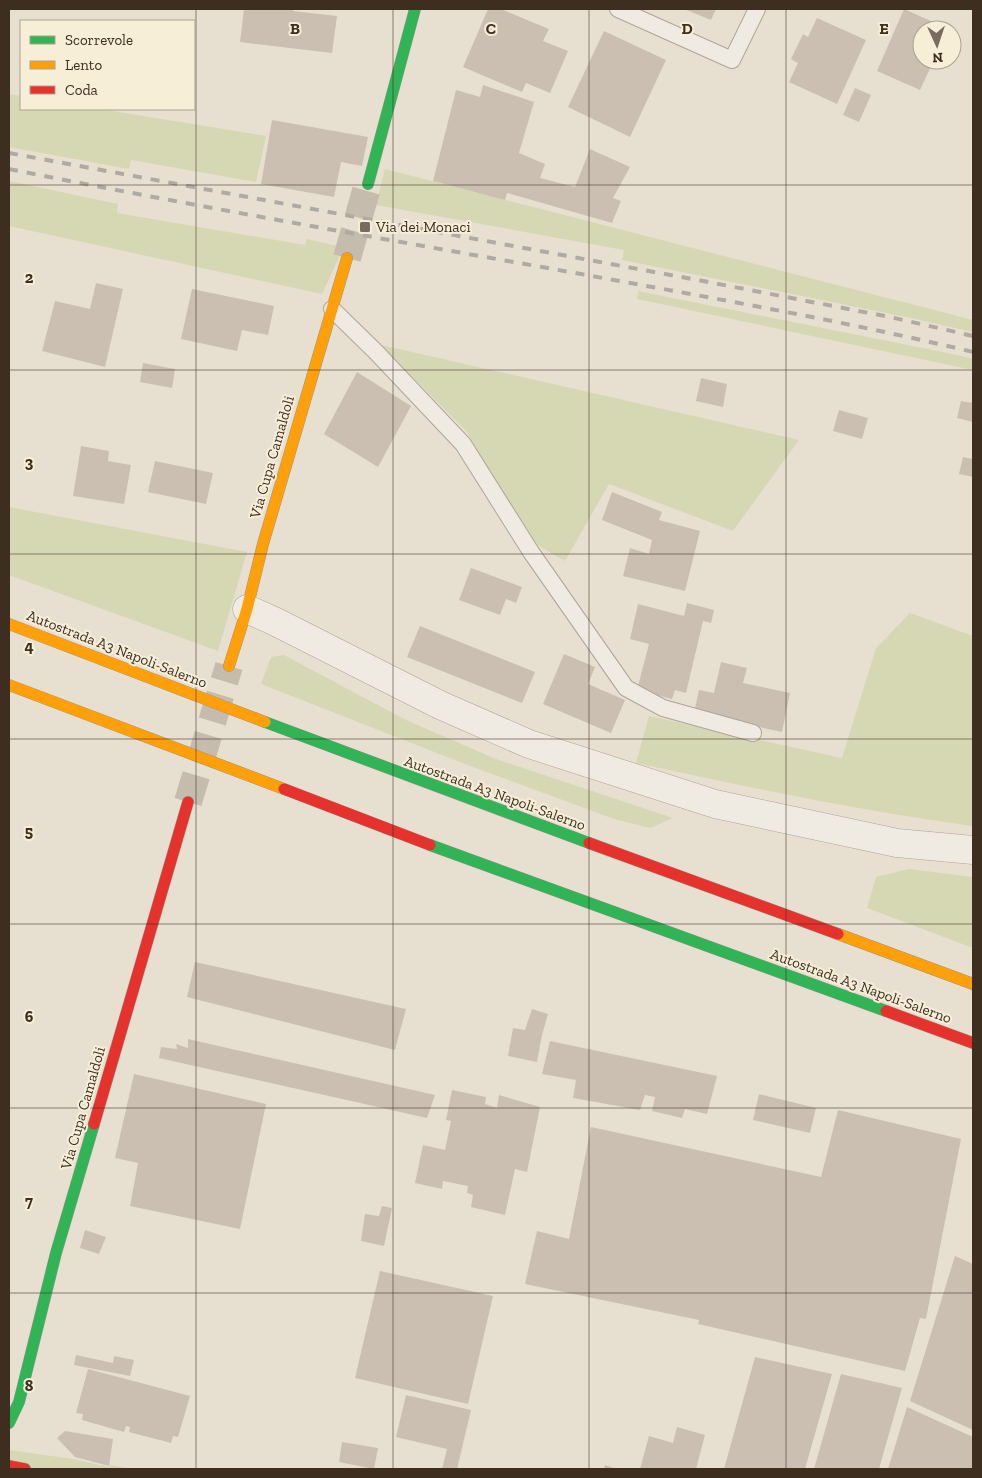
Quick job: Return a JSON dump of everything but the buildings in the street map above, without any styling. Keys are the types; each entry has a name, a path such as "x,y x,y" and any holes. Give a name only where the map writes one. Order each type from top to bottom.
{"main road":[{"path":"368,184 415,9"},
{"name":"Via Cupa Camaldoli","path":"229,666 347,258"},
{"name":"Autostrada A3 Napoli-Salerno","path":"9,624 396,772 973,984"},
{"name":"Autostrada A3 Napoli-Salerno","path":"9,684 455,854 973,1043"},
{"name":"Via Cupa Camaldoli","path":"9,1423 19,1402 56,1253 188,802"},
{"path":"9,1466 25,1469"}],"street":[{"path":"247,609 440,705 529,744 715,804 897,843 973,850"}],"lane":[{"path":"618,9 732,60 757,9"},
{"path":"332,309 376,352 463,444 531,552 626,688 663,708 753,733"}],"green space":[{"path":"9,94 20,96 20,110 106,110 266,136 256,182 131,160 129,169 9,147"},
{"path":"385,169 973,320 973,332 622,260 624,250 376,205"},
{"path":"9,181 118,204 117,213 305,245 307,239 344,247 322,294 9,226"},
{"path":"638,291 958,355 973,359 973,370 637,299"},
{"path":"381,345 799,440 733,531 609,484 565,561 515,532 467,432"},
{"path":"9,507 247,552 218,651 9,575"},
{"path":"910,613 973,636 973,826 846,806 636,763 649,716 842,758 876,648"},
{"path":"284,655 406,720 496,759 673,818 650,828 614,819 465,764 261,684 271,657"},
{"path":"909,869 973,877 973,948 867,908 876,877"},
{"path":"9,1450 73,1459 109,1467 110,1465 131,1469 9,1469"}],"tunnel":[{"path":"347,258 368,184"},
{"path":"188,802 229,666"}],"railway":[{"path":"9,153 703,281 890,317 973,336"},
{"path":"9,169 223,210 778,310 973,352"}],"traffic: fast":[{"path":"368,184 415,9"},
{"path":"265,722 589,843"},
{"path":"430,845 886,1011"},
{"path":"9,1423 19,1402 56,1253 94,1124"}],"traffic: slow":[{"path":"229,666 347,258"},
{"path":"9,624 265,722"},
{"path":"9,685 284,789"},
{"path":"838,934 973,984"}],"traffic: jam":[{"path":"284,789 430,845"},
{"path":"94,1124 188,802"},
{"path":"589,843 838,934"},
{"path":"886,1011 973,1043"},
{"path":"9,1466 25,1469"}],"place":[{"name":"Via dei Monaci","path":"365,227"}]}
